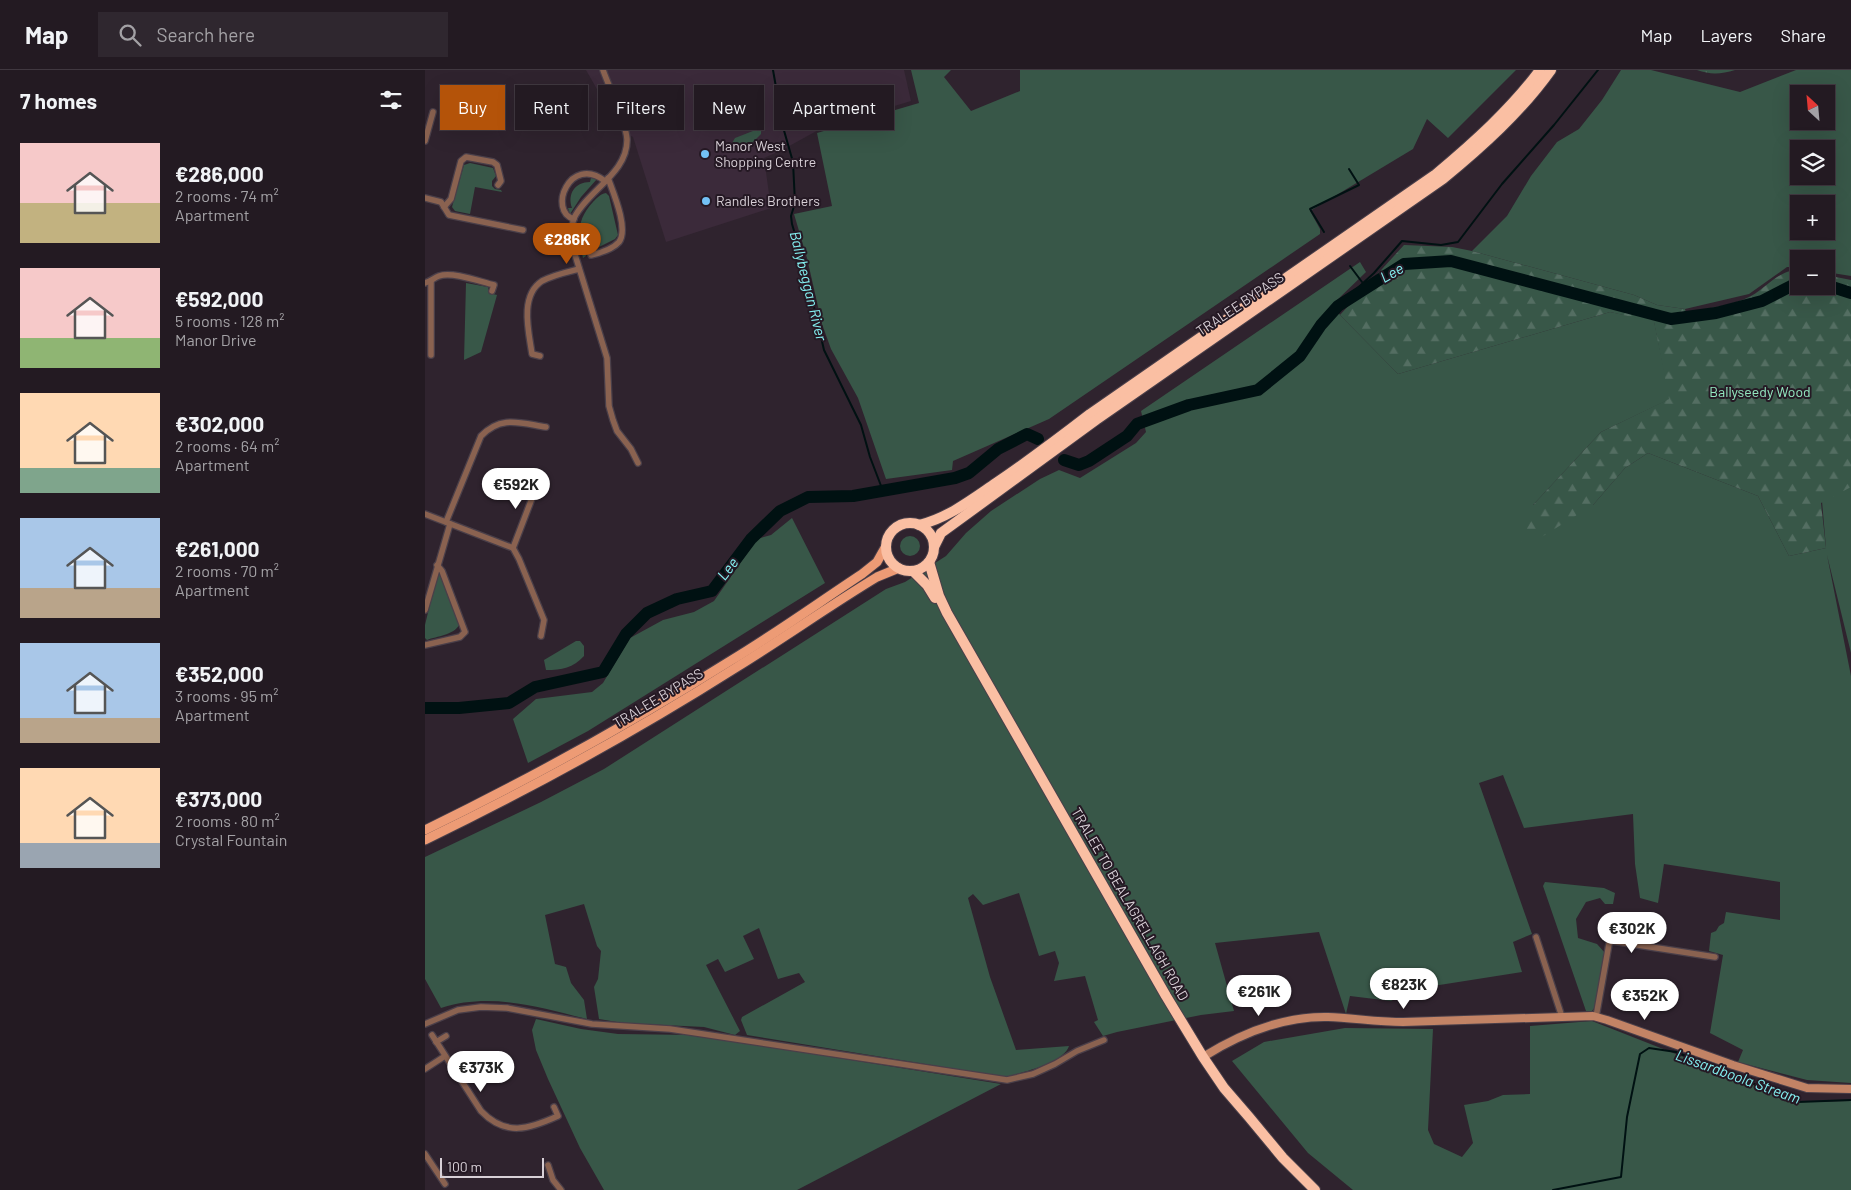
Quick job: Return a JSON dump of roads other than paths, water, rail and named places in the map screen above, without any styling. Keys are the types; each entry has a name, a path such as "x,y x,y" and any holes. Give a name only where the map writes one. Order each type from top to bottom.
{"highway":[{"name":"TRALEE BYPASS","path":"934,547 941,533 1042,456 1089,414 1436,174 1463,152 1503,112 1540,70"},
{"name":"TRALEE BYPASS","path":"1059,442 1096,420 1443,180 1510,118 1551,70"},
{"name":"TRALEE BYPASS","path":"919,525 941,518 958,509 1042,456"},
{"path":"911,523 919,525 930,534 934,547 929,562 913,571 899,568 889,559 886,546 891,532 896,528 911,523"},
{"name":"TRALEE TO BEALAGRELLAGH ROAD","path":"929,562 939,596 947,613 1166,996 1203,1057 1242,1110 1283,1158 1315,1190"},
{"name":"TRALEE TO BEALAGRELLAGH ROAD","path":"913,571 947,613"}],"main road":[{"name":"TRALEE BYPASS","path":"425,830 491,798 577,752 732,660 862,574 877,562 886,546"},
{"name":"TRALEE BYPASS","path":"425,840 492,808 589,756 736,668 877,577 899,568"}],"street":[{"path":"603,70 626,132 625,153 616,170 592,194 574,219 572,245 607,358 609,406 613,420 617,431 631,449 638,463"},
{"path":"425,141 433,112"},
{"path":"444,207 451,199 461,161 466,157 493,162 497,165 501,182 498,185"},
{"path":"574,219 565,213 562,206 568,182 575,176 589,173 607,180 621,220 622,235 619,242 613,246 603,252 591,255 588,243"},
{"path":"425,198 441,202 449,215 523,230"},
{"path":"540,356 532,354 527,313 535,288 542,281 579,269"},
{"path":"431,355 428,282 440,276 449,275 495,285 492,291"},
{"path":"425,610 448,523 481,436 489,428 508,421 546,427"},
{"path":"513,548 539,480"},
{"path":"425,514 513,548 544,620 541,636"},
{"path":"425,645 460,637 465,632 442,571 437,565"},
{"path":"1536,937 1562,1017"},
{"path":"1596,1017 1609,944 1612,941 1715,957"},
{"path":"425,1024 458,1010 481,1007 507,1008 592,1024 670,1028 1007,1080 1033,1074 1104,1040"},
{"path":"1203,1057 1218,1048 1263,1028 1307,1018 1327,1017 1401,1022 1596,1017 1807,1088 1851,1089"},
{"path":"432,1035 481,1111 489,1120 499,1126 520,1129 539,1124 558,1116 554,1107"},
{"path":"437,1042 446,1036"},
{"path":"425,1069 445,1056"},
{"path":"425,1154 445,1184"},
{"path":"548,1165 553,1180 561,1190"}],"waterway":[{"name":"Ballybeggan River","path":"773,70 783,127 793,162 795,203 791,216 792,224 804,264 824,350 861,425 870,457 883,491"},
{"path":"1338,306 1374,273 1402,241 1441,245 1458,242 1502,184 1554,125 1598,70"},
{"path":"1324,232 1310,209 1359,185 1349,169"},
{"name":"Lee","path":"1064,460 1079,465 1089,461 1127,436 1137,424 1189,405 1258,390 1300,356 1321,325 1338,306 1404,264 1451,261 1671,319 1716,313 1762,301 1790,287"},
{"path":"1350,266 1362,282"},
{"name":"Lee","path":"1835,288 1851,293"},
{"name":"Lee","path":"425,708 459,708 509,703 535,687 603,672 626,634 647,613 677,599 712,591 751,539 780,511 808,497 853,496 955,478 969,473 998,449 1027,434 1038,439"},
{"name":"Lissardboola Stream","path":"1553,1190 1621,1177 1627,1117 1640,1054 1649,1048 1676,1052 1798,1102 1851,1100"}],"place":[{"name":"Manor West Shopping Centre","path":"705,154"},
{"name":"Randles Brothers","path":"706,201"}],"park label":[{"name":"Ballyseedy Wood","path":"1760,392"}]}
